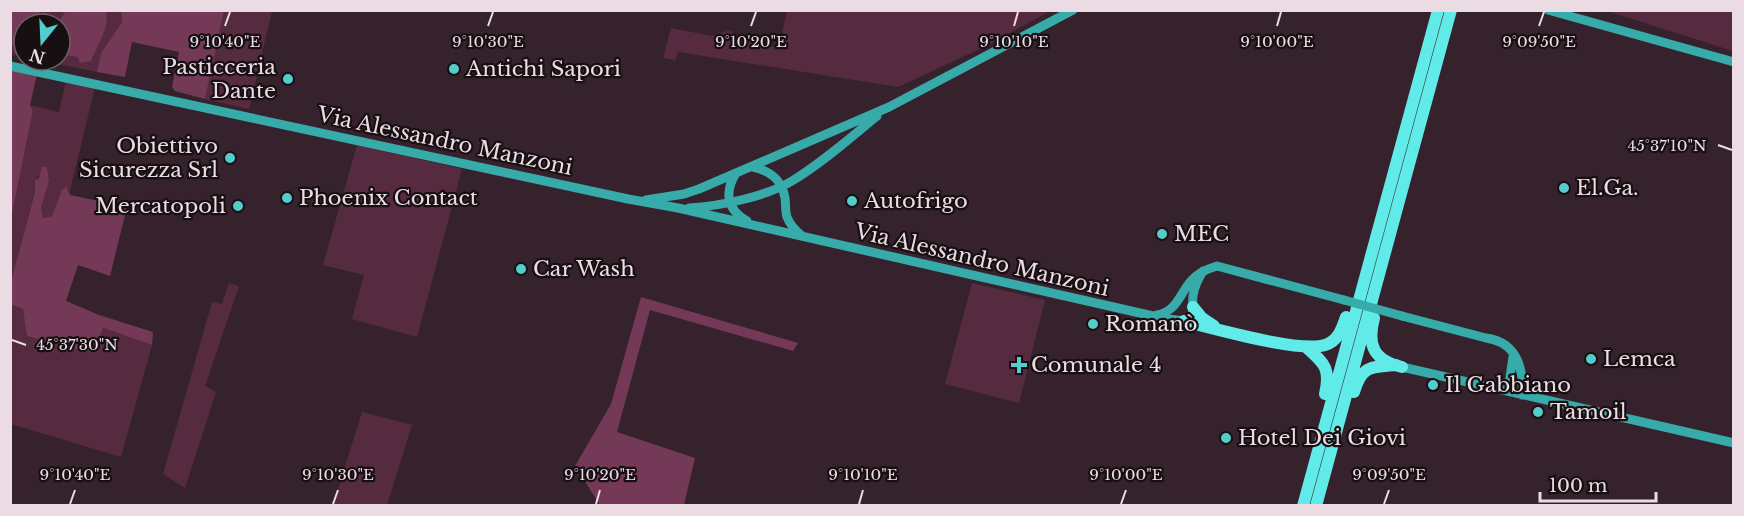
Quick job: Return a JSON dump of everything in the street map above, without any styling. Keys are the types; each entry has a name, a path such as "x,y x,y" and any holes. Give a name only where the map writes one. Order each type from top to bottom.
{"highway":[{"path":"1304,506 1438,10"},
{"path":"1316,506 1451,10"},
{"path":"1380,270 1382,288 1373,321 1371,343 1379,356 1399,366"},
{"path":"1183,321 1306,347 1325,345 1335,339 1341,331 1356,287 1364,279"},
{"path":"1193,308 1202,318 1220,330"},
{"path":"1306,347 1323,362 1328,379 1318,427 1321,440"},
{"path":"1338,422 1348,409 1361,374 1371,367 1399,366"}],"main road":[{"path":"637,201 684,194 753,167 889,107 1073,10"},
{"path":"1548,10 1734,62"},
{"name":"Via Alessandro Manzoni","path":"10,66 678,208 1152,316 1183,321"},
{"path":"678,208 705,207 729,202 782,186 804,173 889,107"},
{"path":"753,167 770,172 782,186 786,215 804,238"},
{"path":"736,173 728,190 729,202 733,211 755,225"},
{"path":"1203,272 1195,286 1192,298 1193,315 1183,321 1174,314 1175,305 1192,280 1203,272 1217,266 1224,267 1402,316 1500,340 1513,352 1520,369 1522,395"},
{"path":"1152,316 1163,314 1175,305 1187,301 1193,308"},
{"path":"1508,391 1513,352"},
{"path":"1399,366 1734,443"}],"shaded area":[{"path":"10,11 121,11 122,22 101,53 97,72 72,67 72,12 12,12 11,54"},
{"path":"10,11 38,11 12,12 11,45"},
{"path":"106,11 105,30 91,61 80,63 78,57 72,56 72,12 65,12"},
{"path":"121,11 224,11 205,99 175,91 172,87 179,52 132,42 125,77 97,72 101,53 122,22"},
{"path":"224,11 272,11 249,109 205,99"},
{"path":"787,11 1050,11 984,47 898,87 678,52 675,60 663,58 671,28 712,36 730,30 739,40 779,48"},
{"path":"1607,11 1733,11 1733,51"},
{"path":"11,69 12,72 37,74 30,105 33,111 11,219"},
{"path":"66,80 95,87 69,195 52,216 42,218 41,208 49,181 47,167 35,180 35,191 11,281 11,219 33,111 30,105 59,112"},
{"path":"357,145 462,169 417,337 352,319 364,275 323,265"},
{"path":"42,167 47,167 49,181 41,208 43,218 52,216 62,190 66,187 70,195 127,207 110,276 78,265 66,301 99,315 153,332 152,345 103,328 97,348 86,352 27,336 23,309 11,305 11,281 35,192 35,180 39,178"},
{"path":"229,283 239,286 205,386 216,392 185,488 163,474 212,302 222,304"},
{"path":"972,283 1045,300 1019,403 945,384"},
{"path":"641,297 798,343 793,351 650,310 617,432 695,458 684,505 600,505 575,466 611,404"},
{"path":"10,305 23,309 28,336 86,352 97,348 103,328 152,345 121,457 11,424"},
{"path":"362,412 412,425 387,505 333,505"}],"place":[{"name":"Antichi Sapori","path":"454,69"},
{"name":"Pasticceria Dante","path":"288,79"},
{"name":"Obiettivo Sicurezza Srl","path":"230,158"},
{"name":"El.Ga.","path":"1564,188"},
{"name":"Phoenix Contact","path":"287,198"},
{"name":"Autofrigo","path":"852,201"},
{"name":"Mercatopoli","path":"238,206"},
{"name":"MEC","path":"1162,234"},
{"name":"Car Wash","path":"521,269"},
{"name":"Romanò","path":"1093,324"},
{"name":"Lemca","path":"1591,359"},
{"name":"Comunale 4","path":"1019,365"},
{"name":"Il Gabbiano","path":"1433,385"},
{"name":"Tamoil","path":"1538,412"},
{"name":"Hotel Dei Giovi","path":"1226,438"}]}
